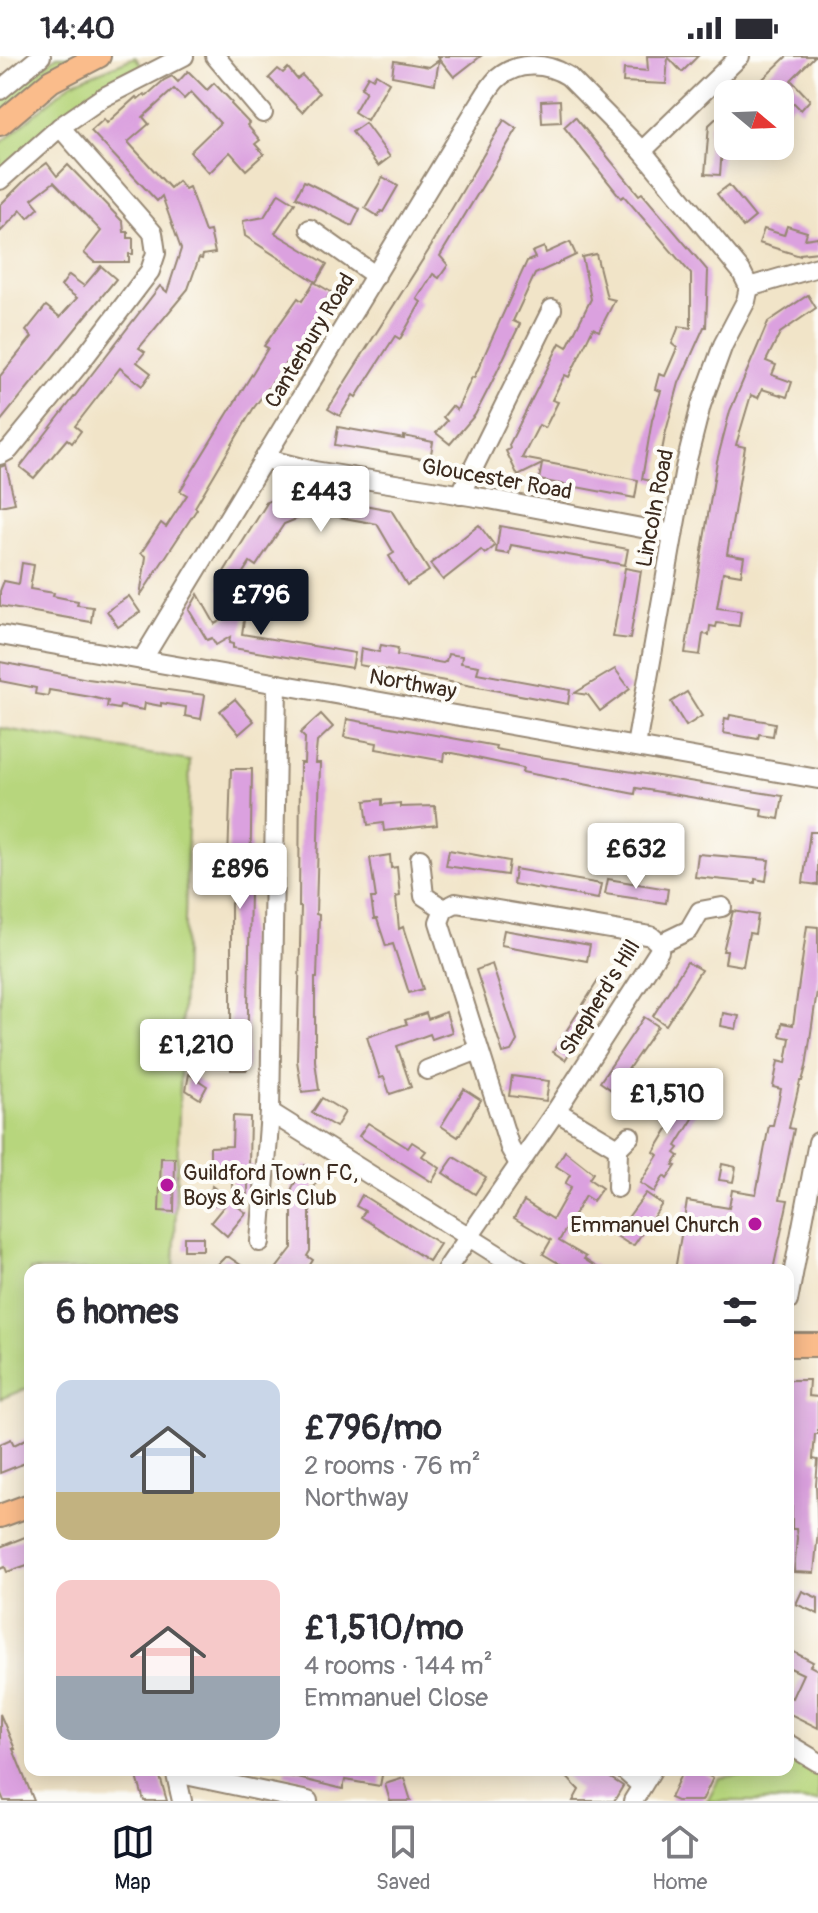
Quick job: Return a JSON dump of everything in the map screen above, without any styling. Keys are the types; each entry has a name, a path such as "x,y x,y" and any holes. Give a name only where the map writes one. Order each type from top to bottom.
{"main road":[{"path":"0,124 51,81 99,56"},
{"path":"794,1345 818,1345"},
{"path":"0,1516 24,1507"}],"street":[{"path":"0,90 41,56"},
{"path":"0,180 60,127 102,98 184,56"},
{"path":"215,56 263,113"},
{"path":"642,151 740,56"},
{"path":"532,60 568,76 642,151 741,271 749,287 818,267"},
{"name":"Canterbury Road","path":"142,660 495,81 532,60"},
{"path":"0,455 9,450 77,367 150,271 156,253 153,233 60,127"},
{"path":"310,229 376,276"},
{"name":"Lincoln Road","path":"636,746 685,468 701,405 723,345 746,301 749,287"},
{"path":"460,495 552,309"},
{"name":"Gloucester Road","path":"266,459 314,471 673,534"},
{"name":"Northway","path":"0,635 818,779"},
{"path":"260,1242 270,1112 277,684"},
{"path":"420,859 424,896 444,909 439,922 510,1148 519,1164"},
{"name":"Shepherd's Hill","path":"444,909 456,903 651,936 660,944 659,951 556,1111 450,1264"},
{"path":"660,944 689,930 700,911 722,907"},
{"path":"427,1070 478,1050"},
{"path":"556,1111 624,1142 617,1188"},
{"path":"270,1112 512,1264"},
{"path":"794,1269 818,1142"},
{"path":"794,1748 818,1762"},
{"path":"176,1776 182,1801"},
{"path":"197,1776 308,1801"}],"green space":[{"path":"57,56 84,56 0,115 0,101"},
{"path":"135,57 144,69 0,172 0,144 71,83"},
{"path":"0,728 190,761 174,1264 24,1264 24,1389 0,1399"},
{"path":"794,1754 818,1772 818,1801 707,1801 719,1778 794,1776"}],"building":[{"path":"437,56 481,56 454,77"},
{"path":"647,56 698,56 682,72 668,57 666,84 623,82 624,69 648,71"},
{"path":"787,56 815,56 791,80 762,80"},
{"path":"439,60 435,84 392,76 394,61 429,67"},
{"path":"288,68 297,79 302,75 319,93 302,112 269,78 278,69 283,73"},
{"path":"188,71 207,90 214,83 232,102 260,140 255,144 264,154 246,170 230,152 209,173 190,152 220,123 191,92 184,99 174,89 143,117 149,124 128,142 170,188 178,181 185,189 189,187 205,232 210,231 215,253 199,258 188,289 139,348 145,352 137,362 151,373 142,386 120,368 75,426 81,431 72,443 67,439 34,478 20,467 160,286 167,292 181,249 162,196 157,201 91,131 104,119 107,123 136,97 146,96 172,76 178,82"},
{"path":"376,74 389,82 367,120 354,112 366,91 361,88 368,76 373,79"},
{"path":"794,83 810,100 801,110 794,103"},
{"path":"560,100 561,122 542,123 541,101"},
{"path":"575,117 639,195 642,193 708,271 706,327 679,383 656,482 642,479 652,420 661,391 655,389 659,374 665,376 677,348 672,344 679,326 691,328 691,274 624,196 621,198 564,127"},
{"path":"504,120 517,129 440,256 448,265 439,278 433,274 417,299 421,302 400,339 395,336 356,397 353,395 340,416 328,409 432,245"},
{"path":"714,120 714,160 721,160 720,175 705,174 709,125"},
{"path":"365,123 390,157 378,166 352,132"},
{"path":"47,163 57,176 68,165 123,222 124,232 128,232 128,238 133,238 133,254 129,254 129,262 94,262 84,253 101,231 54,182 32,199 39,208 28,218 21,210 0,232 0,205"},
{"path":"383,177 398,186 378,216 365,208"},
{"path":"304,181 360,209 352,226 296,197"},
{"path":"729,185 755,217 743,227 717,194"},
{"path":"279,193 295,203 275,233 327,264 316,282 245,236 243,221 264,217"},
{"path":"787,226 807,232 805,239 818,237 818,252 800,256 759,243 764,229 784,235"},
{"path":"570,242 576,255 535,274 513,321 520,324 492,382 475,415 450,444 436,433 447,421 443,417 452,406 457,410 474,378 527,261 535,258 532,252 544,247 546,253"},
{"path":"596,254 607,298 615,300 599,331 593,328 569,377 565,375 563,378 552,400 558,402 545,428 539,425 522,458 638,480 635,498 539,480 542,464 518,476 506,451 510,449 509,445 560,343 567,347 591,299 582,257"},
{"path":"101,266 116,279 0,422 0,376 32,337 26,331 46,306 60,317 77,298 61,286 69,275 84,286"},
{"path":"314,282 331,292 291,357 253,409 195,507 197,509 140,596 146,557 141,553 161,523 166,527 187,495 180,491 268,348 264,346 298,298 302,301"},
{"path":"808,295 816,308 780,333 766,361 776,365 772,375 792,382 787,397 762,389 758,398 751,395 736,445 745,447 727,554 744,557 741,575 723,572 717,608 741,611 739,626 717,623 716,627 710,626 709,635 703,634 700,655 685,653 717,461 730,411 768,322"},
{"path":"338,427 433,442 430,460 335,445"},
{"path":"6,465 15,503 0,506 0,467"},
{"path":"294,492 391,510 429,571 407,585 389,556 394,553 377,524 295,509 299,518 284,524 256,566 250,562 231,591 219,589 222,575 267,503 264,503"},
{"path":"479,525 495,546 485,554 481,550 443,580 430,564"},
{"path":"500,526 628,549 625,565 511,545 509,554 496,552"},
{"path":"22,563 34,565 30,589 54,593 53,596 78,601 77,605 93,607 91,622 0,606 4,581 19,584"},
{"path":"625,568 641,571 630,639 613,637"},
{"path":"236,591 248,593 242,634 355,653 352,668 233,648 233,644 229,643 230,637 216,645 212,638 207,640 189,610 198,594 215,624 233,614"},
{"path":"129,596 140,612 118,627 107,611"},
{"path":"381,645 398,648 397,655 443,663 448,654 462,656 461,663 479,666 477,673 570,690 568,704 359,665 361,648 379,652"},
{"path":"0,662 88,679 205,695 201,719 185,716 186,707 161,703 161,706 145,703 144,710 120,706 119,709 107,707 108,701 91,697 49,690 48,696 35,694 36,688 0,681"},
{"path":"615,669 630,689 600,711 588,695 575,693"},
{"path":"687,692 702,716 686,726 671,702"},
{"path":"235,699 254,721 239,734 220,711"},
{"path":"321,714 333,727 317,742 315,763 320,763 316,914 319,915 315,978 315,1061 319,1090 302,1092 297,1061 301,907 300,763 304,763 305,738 300,733"},
{"path":"730,715 775,723 773,736 759,734 758,739 723,733 725,718 729,719"},
{"path":"347,719 496,746 495,749 783,796 779,819 761,816 762,809 636,788 635,794 522,772 523,768 453,753 445,753 444,761 376,749 377,743 344,737"},
{"path":"231,769 252,769 247,1070 231,1070 231,903 234,903 234,862 228,862"},
{"path":"382,799 382,805 435,806 437,825 384,831 383,823 368,825 365,801"},
{"path":"810,832 818,832 818,885 803,883"},
{"path":"449,850 509,861 507,875 446,866"},
{"path":"698,854 769,860 766,881 755,879 755,883 695,877"},
{"path":"390,855 391,868 397,867 399,929 403,927 423,989 409,993 393,944 386,946 377,919 374,919 371,898 376,898 370,858"},
{"path":"515,869 601,884 598,899 513,884"},
{"path":"608,879 668,889 666,903 605,894"},
{"path":"733,911 758,915 755,934 749,933 743,966 725,963 727,951 723,951"},
{"path":"807,926 818,927 818,984 806,1067 789,1128 794,1129 780,1199 788,1200 774,1264 676,1264 687,1201 729,1208 732,1190 756,1194 769,1125 773,1125 781,1089 773,1087 778,1061 786,1063 790,1038 780,1036 782,1023 793,1025"},
{"path":"504,930 590,945 587,961 501,945"},
{"path":"687,962 701,970 666,1025 653,1016"},
{"path":"492,964 517,1041 511,1051 503,1053 476,970"},
{"path":"599,979 612,987 565,1060 553,1052"},
{"path":"446,1012 452,1032 432,1039 430,1034 397,1046 411,1087 390,1094 384,1077 380,1078 367,1037 407,1024 405,1020 426,1013 428,1019"},
{"path":"723,1013 739,1016 736,1029 721,1026"},
{"path":"644,1017 658,1026 613,1091 600,1082"},
{"path":"189,1074 207,1086 200,1099 186,1090"},
{"path":"512,1076 549,1081 546,1101 509,1096"},
{"path":"464,1089 481,1100 458,1137 441,1126"},
{"path":"650,1090 680,1104 683,1099 699,1109 676,1146 679,1148 675,1153 679,1156 673,1165 676,1166 667,1179 664,1176 654,1192 640,1183 658,1155 654,1152 672,1122 641,1103"},
{"path":"322,1098 345,1112 336,1127 312,1113"},
{"path":"233,1116 250,1117 249,1165 254,1166 253,1177 248,1177 248,1194 232,1194 232,1165 210,1165 210,1147 232,1146"},
{"path":"368,1123 408,1148 412,1142 426,1151 422,1156 440,1168 432,1182 359,1136"},
{"path":"565,1151 593,1173 589,1179 602,1188 593,1201 585,1196 559,1241 586,1257 584,1259 592,1264 560,1264 543,1254 551,1240 514,1218 524,1201 553,1219 571,1187 565,1184 570,1175 556,1166"},
{"path":"454,1157 486,1177 475,1194 443,1173"},
{"name":"Guildford Town FC, Boys & Girls Club","path":"161,1158 175,1158 174,1212 159,1211"},
{"path":"722,1164 736,1167 733,1182 719,1180"},
{"path":"305,1165 321,1174 310,1195 310,1251 307,1256 313,1260 310,1264 280,1264 292,1248 292,1188"},
{"path":"212,1186 246,1213 227,1236 211,1222 225,1205 209,1204"},
{"path":"646,1193 662,1204 634,1245 629,1244 615,1235"},
{"path":"362,1195 440,1244 429,1261 361,1217 365,1211 356,1206"},
{"path":"184,1237 203,1237 203,1250 184,1250"},
{"path":"229,1257 239,1264 218,1264"},
{"path":"794,1380 809,1380 808,1396 818,1397 818,1434 815,1434 813,1459 818,1460 818,1531 814,1573 794,1572"},
{"path":"11,1439 14,1445 24,1440 24,1463 0,1473 0,1444"},
{"path":"24,1537 24,1566 7,1572 5,1567 0,1569 0,1547"},
{"path":"802,1591 818,1598 818,1614 796,1604"},
{"path":"794,1652 813,1662 810,1666 818,1670 818,1728 794,1716 794,1694 803,1674 794,1670"},
{"path":"0,1714 34,1801 4,1801 0,1792"},
{"path":"137,1776 160,1776 167,1801 144,1801"},
{"path":"289,1776 382,1776 380,1786 345,1780 343,1789"},
{"path":"566,1776 607,1776 623,1786 614,1801 573,1801 579,1790"},
{"path":"680,1776 713,1778 702,1801 670,1798"},
{"path":"404,1778 411,1801 390,1801 385,1784"}],"place":[{"name":"Guildford Town FC, Boys & Girls Club","path":"167,1185"},
{"name":"Emmanuel Church","path":"755,1224"}]}
